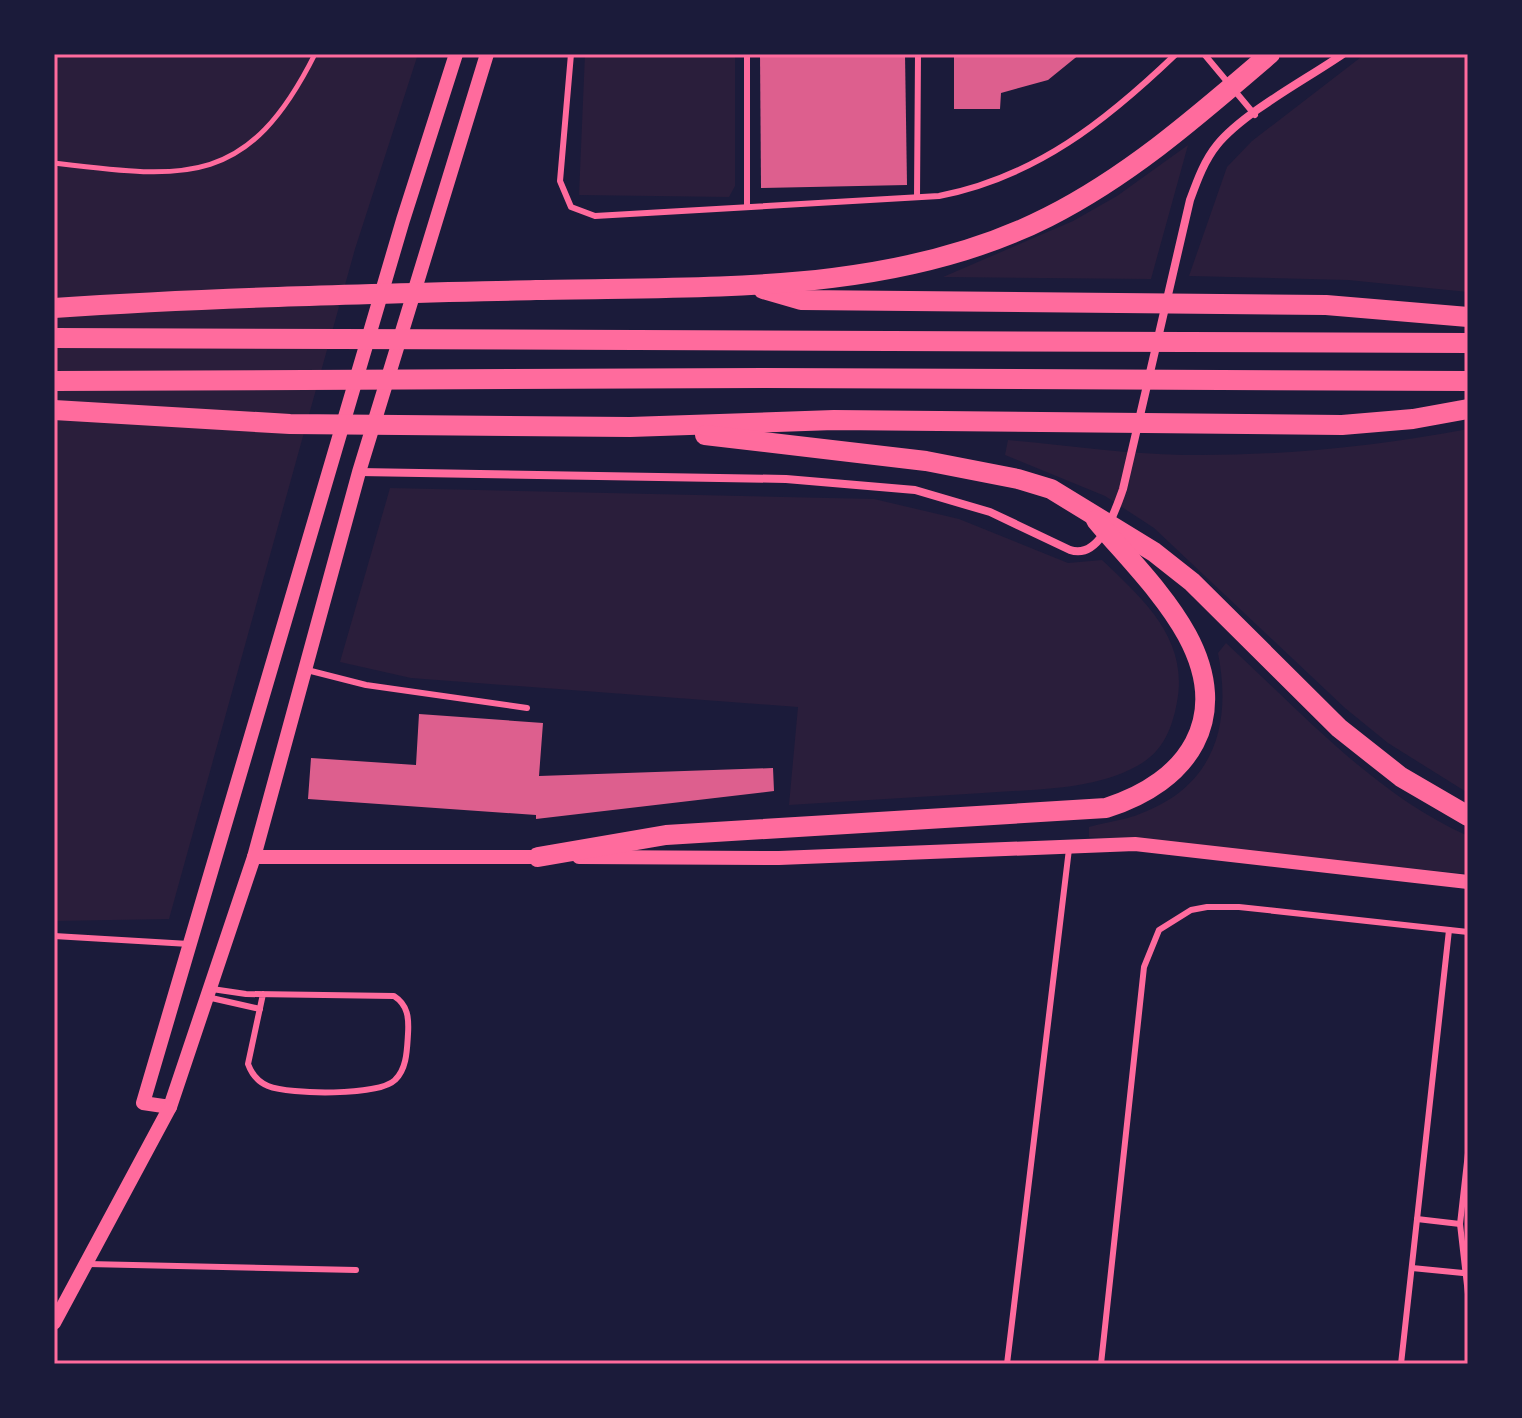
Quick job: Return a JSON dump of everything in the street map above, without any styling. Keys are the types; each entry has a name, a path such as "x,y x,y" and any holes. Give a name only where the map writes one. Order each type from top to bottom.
{"main road":[{"path":"54,308 190,299 755,286 940,258 1045,219 1127,172 1270,54"},
{"path":"755,286 801,300 1326,305 1468,317"},
{"path":"54,338 1468,343"},
{"path":"54,381 781,378 1468,381"},
{"path":"54,410 290,424 630,427 834,420 1342,425 1413,419 1468,409"},
{"path":"630,427 926,461 1018,479 1051,489 1154,552 1237,625 1307,699 1357,743 1401,777 1468,816"},
{"path":"538,857 666,835 1106,808 1147,793 1181,765 1194,748 1205,714 1206,697 1199,662 1171,610 1089,510"}],"street":[{"path":"170,1107 143,1103 403,220 456,54"},
{"path":"54,1323 170,1107 209,993 254,857 359,472 487,54"},
{"path":"359,472 786,479 900,488 990,512 1078,553 1090,549 1105,530 1123,489 1190,200 1203,165 1218,144 1343,54"},
{"path":"254,857 779,858 1069,849 1135,844 1468,882"}],"lane":[{"path":"571,54 560,181 571,207 595,216 917,197 969,190 1017,174 1040,161 1115,109 1176,54"},
{"path":"747,54 747,207"},
{"path":"917,197 918,54"},
{"path":"1204,54 1255,115"},
{"path":"307,670 381,688 527,708"},
{"path":"1007,1364 1069,849"},
{"path":"1101,1364 1144,967 1159,930 1191,910 1239,907 1468,932"},
{"path":"1401,1364 1449,930"},
{"path":"54,936 189,944"},
{"path":"209,993 394,996 404,1004 408,1017 407,1048 401,1074 384,1088 364,1091 282,1090 266,1085 253,1075 248,1064 263,994"},
{"path":"209,993 260,1009"},
{"path":"1468,1153 1460,1224 1463,1273 1468,1294"},
{"path":"1417,1219 1460,1224"},
{"path":"88,1264 356,1270"},
{"path":"1412,1268 1463,1273"}],"path":[{"path":"54,163 149,173 192,171 212,165 243,147 281,111 315,54"}],"shaded area":[{"path":"54,54 418,54 355,249 169,919 54,921"},
{"path":"585,54 735,54 735,186 729,197 579,195"},
{"path":"1365,54 1468,54 1468,292 1348,280 1189,276 1227,167 1252,141"},
{"path":"1188,145 1151,279 943,277 1073,221 1117,196"},
{"path":"1468,429 1468,793 1388,743 1345,708 1154,528 1105,496 1005,455 1008,440 1140,453 1220,455 1326,449"},
{"path":"390,488 874,499 959,519 1068,563 1102,560 1147,605 1169,640 1179,679 1172,721 1165,739 1154,754 1137,766 1101,780 1042,789 789,805 798,707 411,678 340,662"},
{"path":"1226,643 1310,723 1370,774 1401,798 1468,836 1468,874 1089,837 1089,827 1136,815 1167,801 1187,786 1202,769 1213,749 1219,727 1222,679 1218,653"}],"building":[{"path":"760,54 905,54 907,185 761,188"},
{"path":"954,54 1080,54 1048,80 1001,93 1000,109 954,109"},
{"path":"419,714 543,723 539,776 773,768 774,791 536,819 536,815 308,799 311,758 416,765"}]}
